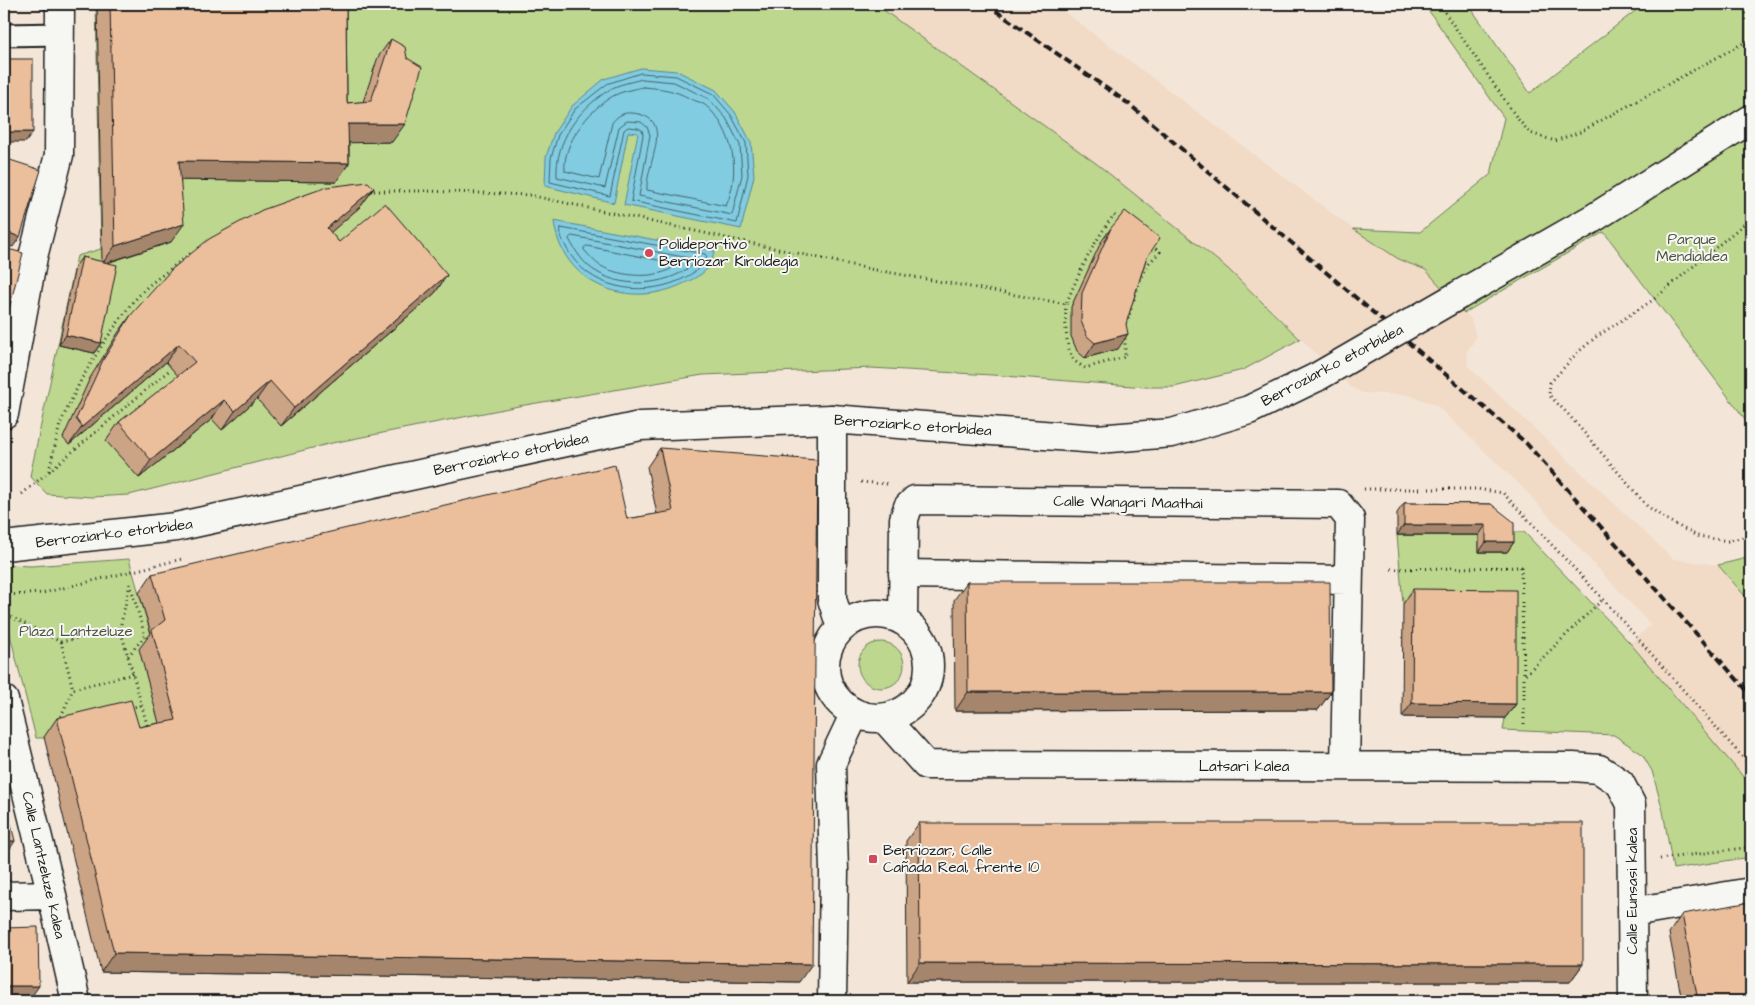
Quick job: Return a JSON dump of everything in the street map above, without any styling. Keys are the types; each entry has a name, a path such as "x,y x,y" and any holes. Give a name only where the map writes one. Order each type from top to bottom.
{"street":[{"path":"4,414 33,257 59,155 60,4"},
{"path":"4,34 61,34"},
{"name":"Berroziarko etorbidea","path":"4,546 176,527 640,426 832,419 1097,439 1172,433 1249,410 1317,377 1592,219 1751,120"},
{"path":"832,419 832,600 841,628"},
{"name":"Calle Wangari Maathai","path":"903,620 904,519 908,507 915,500 1338,504 1350,518 1345,766"},
{"path":"903,574 1348,580"},
{"path":"870,614 887,614 903,620 915,630 925,644 929,660 929,676 924,692 913,705 900,714 884,718 869,718 855,714 841,704 831,690 825,674 825,658 831,642 841,628 854,619 870,614"},
{"name":"Calle Lantzeluze kalea","path":"4,700 76,1001"},
{"path":"832,1001 834,871 832,764 855,714"},
{"name":"Latsari kalea","path":"884,718 926,765 1573,767 1599,769 1620,783"},
{"name":"Calle Eunsasi kalea","path":"1620,783 1631,804 1633,1001"},
{"path":"1632,912 1751,892"},
{"path":"4,896 52,895"}],"path":[{"path":"1439,4 1517,118 1530,133 1554,141 1580,132 1751,38"},
{"path":"360,191 426,191 529,195 870,269 1066,304"},
{"path":"1129,228 1114,215 1105,226 1084,261 1066,304 1065,327 1074,360 1085,368 1125,358 1126,326 1139,283 1149,263 1160,252 1145,240"},
{"path":"1751,218 1653,300 1596,337 1577,353 1550,383 1549,395 1568,414 1647,506 1669,521 1697,536 1728,541 1751,535"},
{"path":"49,471 60,424 82,378 104,342 131,304 148,286 198,249"},
{"path":"22,494 172,368"},
{"path":"779,457 798,458 863,482"},
{"path":"1390,489 1477,489 1503,494 1602,599 1751,767"},
{"path":"4,595 43,593 185,558"},
{"path":"1391,569 1521,567 1524,724"},
{"path":"128,656 145,636 130,584 120,628 149,730"},
{"path":"1524,676 1602,599"},
{"path":"11,617 61,642 120,628"},
{"path":"61,642 73,689 56,726 66,724"},
{"path":"73,689 133,674"},
{"path":"122,710 141,705"},
{"path":"1656,860 1751,847"}],"shaded area":[{"path":"875,4 1054,4 1353,229 1400,260 1426,270 1471,319 1476,338 1467,351 1468,366 1673,559 1718,565 1751,603 1751,788 1630,643 1651,625 1520,485 1436,405 1409,395 1363,393 1351,387 1227,268 1097,164"}],"green space":[{"name":"Polideportivo Berriozar Kiroldegia","path":"96,4 875,4 1097,164 1227,268 1300,339 1243,370 1174,387 1145,387 871,368 703,375 519,406 332,443 129,495 91,497 47,494 30,476 77,256 101,249"},
{"name":"Parque Mendialdea","path":"1424,4 1468,4 1530,93 1644,4 1751,4 1751,427 1604,232 1464,313 1426,270 1400,260 1353,229 1420,232 1491,174 1504,118"},
{"path":"1507,532 1524,532 1630,643 1751,786 1751,857 1673,869 1663,811 1652,771 1642,754 1614,735 1503,730 1505,718 1403,604 1397,535 1479,535 1479,552 1507,552"},
{"path":"1751,557 1751,603 1718,565"},
{"name":"Plaza Lantzeluze","path":"129,559 152,638 163,738 36,738 4,611 4,572 10,565 31,566"},
{"path":"876,642 886,642 900,652 904,665 900,678 894,684 886,688 876,688 862,678 858,670 858,660 868,646"}],"water":[{"path":"641,68 677,71 716,90 735,112 751,142 754,176 741,229 624,205 638,133 628,132 614,203 545,186 546,157 554,133 572,106 604,79"},
{"path":"554,221 715,251 710,265 704,272 678,286 657,292 637,294 617,292 598,285 582,274 569,260 559,242"}],"building":[{"path":"110,4 346,4 347,103 371,101 391,39 405,47 407,58 422,67 405,124 348,124 349,163 179,161 184,224 115,246"},
{"path":"4,59 33,59 33,132 4,132"},
{"path":"4,158 41,170 20,237 4,231"},
{"path":"368,182 374,188 327,228 339,242 385,203 447,275 294,408 270,381 235,411 224,400 151,460 119,422 195,362 179,344 82,427 76,419 103,360 131,315 172,269 209,239 262,210 327,187"},
{"path":"1125,211 1160,238 1146,259 1126,324 1128,334 1095,343 1087,336 1081,321 1082,293 1111,228"},
{"path":"4,248 23,253 6,321 4,321"},
{"path":"82,257 117,265 101,343 66,335"},
{"path":"660,448 817,460 812,964 114,953 57,718 131,700 139,727 176,720 152,630 165,620 152,574 615,465 627,519 673,511"},
{"path":"1404,503 1491,504 1514,522 1514,542 1486,542 1486,525 1404,525"},
{"path":"967,582 1330,582 1331,692 968,692"},
{"path":"1413,589 1516,590 1516,704 1412,703"},
{"path":"4,797 15,841 4,841"},
{"path":"919,823 1583,823 1583,964 920,963"},
{"path":"1751,902 1751,1001 1698,1001 1682,914"},
{"path":"38,927 39,986 4,986 4,928"}],"railway":[{"path":"986,4 1129,104 1526,443 1751,695"}],"place":[{"name":"Polideportivo Berriozar Kiroldegia","path":"649,253"},
{"name":"Berriozar, Calle Cañada Real, frente 10","path":"873,859"}]}
